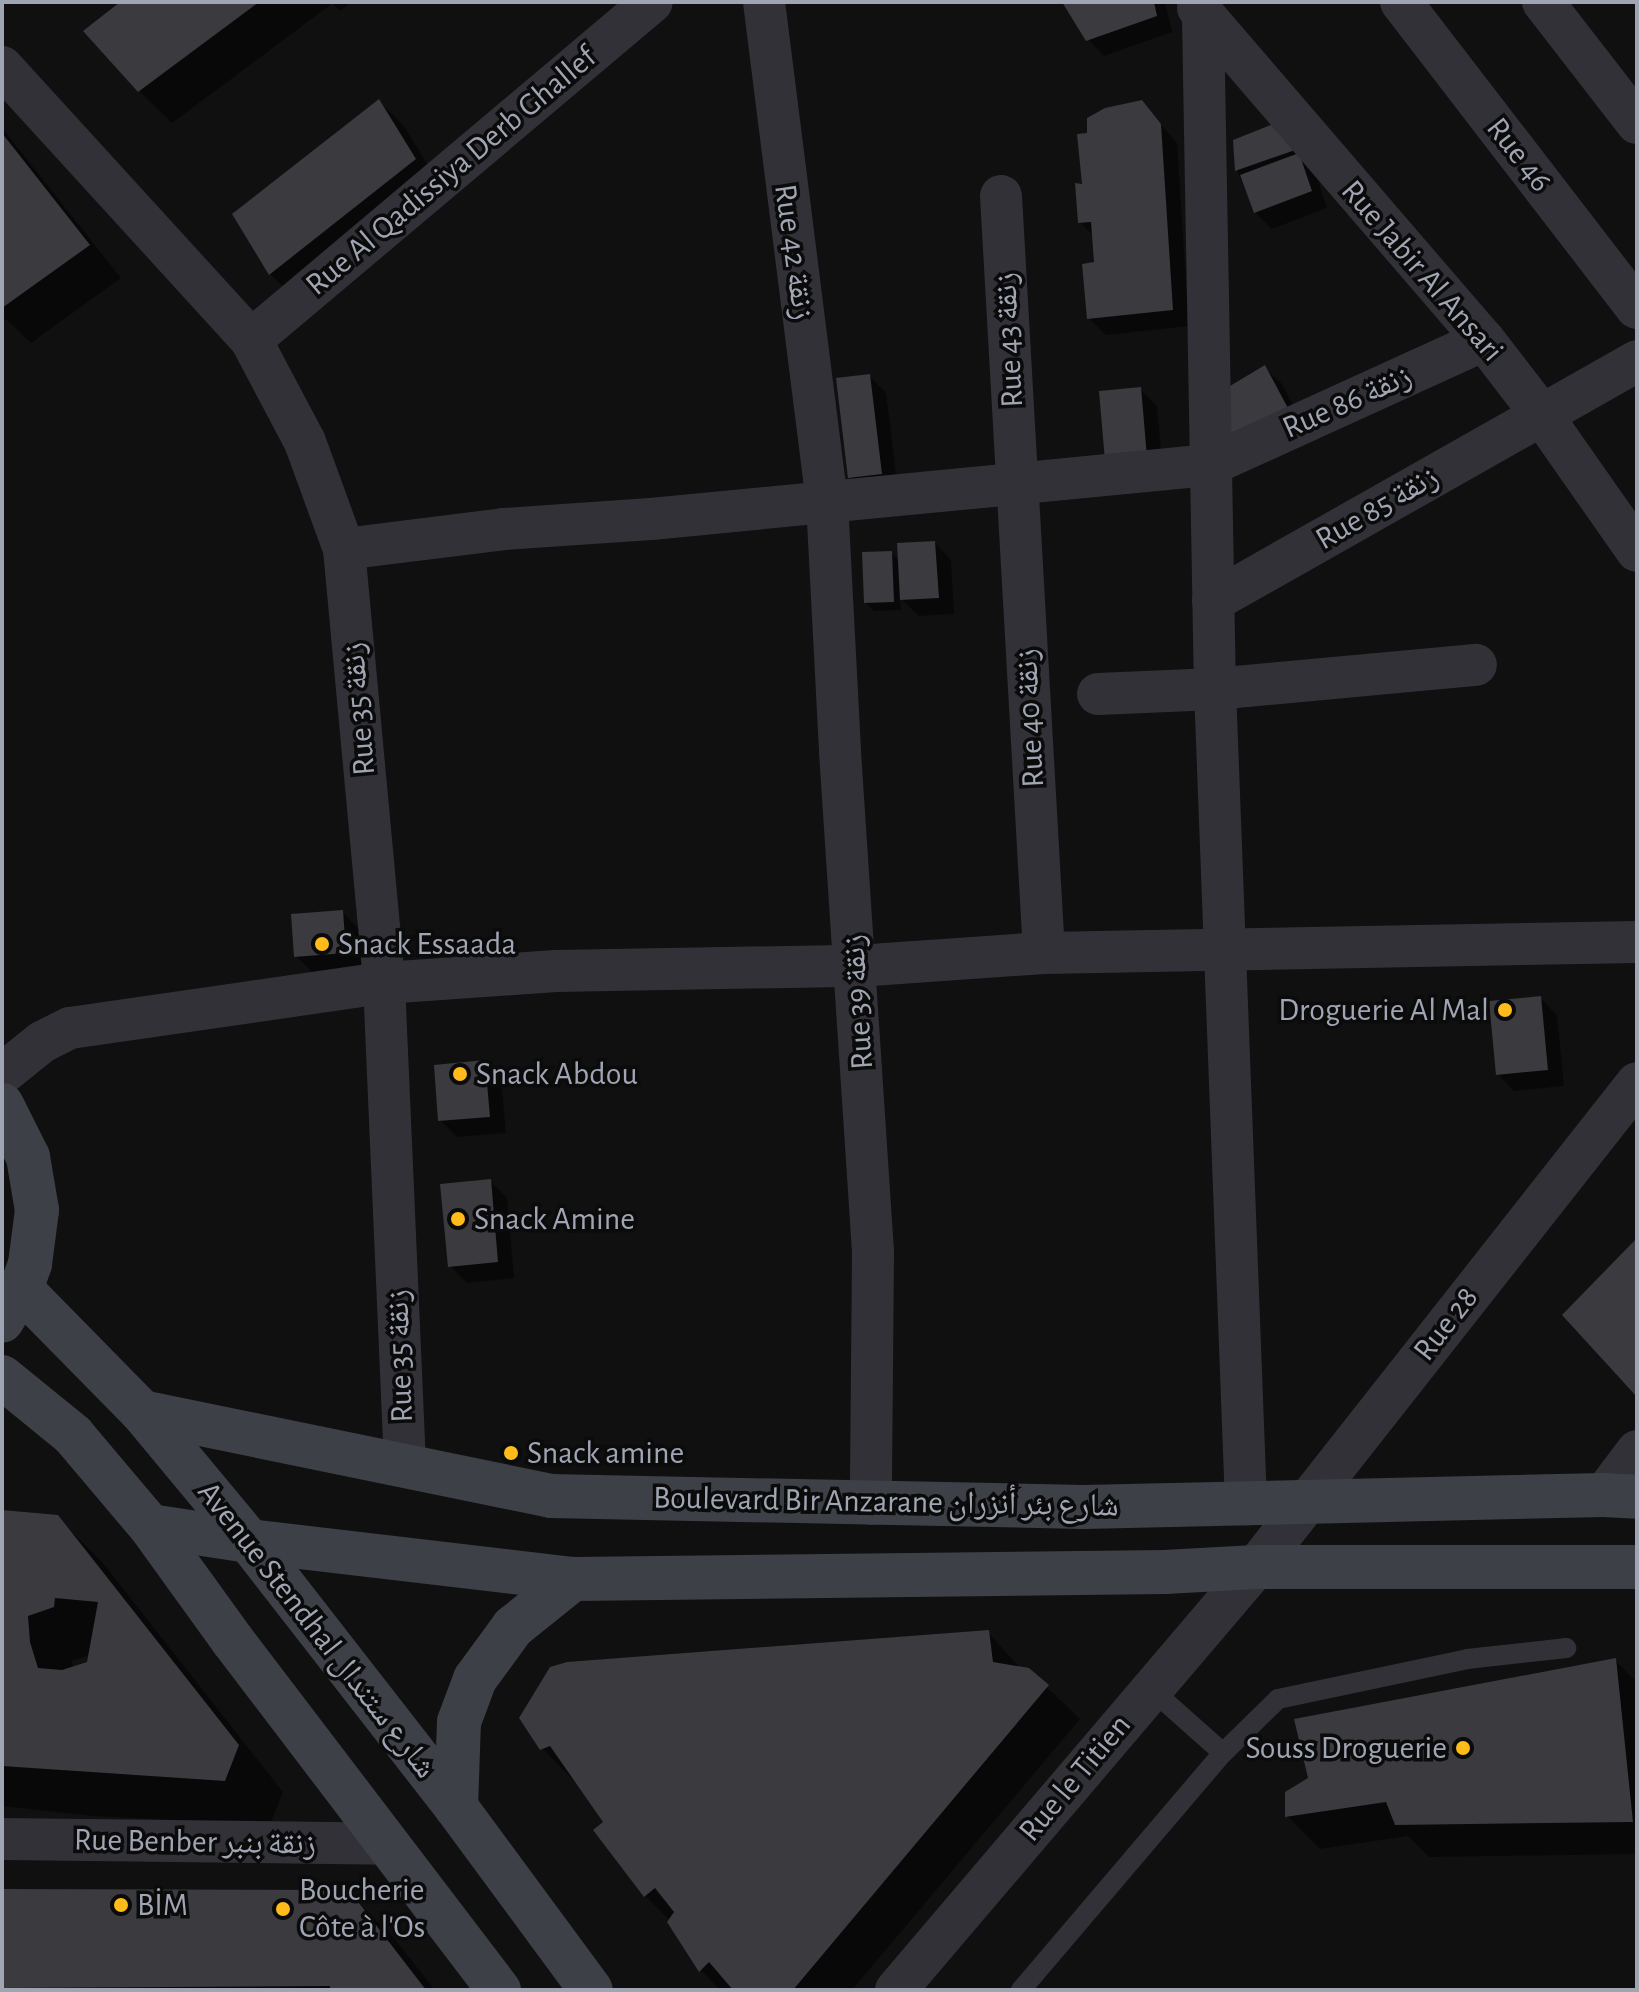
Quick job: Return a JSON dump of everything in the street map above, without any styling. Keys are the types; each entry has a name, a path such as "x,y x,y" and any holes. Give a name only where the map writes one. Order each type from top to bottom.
{"main road":[{"path":"2,1105 18,1132 34,1183 35,1237 11,1305"},
{"name":"Avenue Stendhal شارع ستندال","path":"11,1305 142,1412 249,1541 456,1807 591,1990"},
{"path":"2,1377 73,1435 150,1526 499,1990"},
{"name":"Boulevard Bir Anzarane شارع بئر أنزران","path":"142,1412 551,1496 871,1504 1246,1504 1620,1496"},
{"name":"Boulevard Bir Anzarane شارع بئر أنزران","path":"150,1526 249,1541 573,1579 1165,1572 1256,1567 1637,1567"},
{"path":"456,1807 459,1722 475,1679 513,1627 573,1579"}],"street":[{"name":"Rue Al Qadissiya Derb Ghallef","path":"251,340 652,2"},
{"name":"Rue 42 زنقة","path":"764,2 827,502"},
{"name":"Rue 46","path":"1401,2 1637,308"},
{"path":"1543,2 1637,123"},
{"path":"1207,7 1215,689 1246,1504"},
{"name":"Rue Jabir Al Ansari","path":"1207,7 1484,340 1541,414 1637,551"},
{"name":"Rue 35 زنقة","path":"2,67 251,340 305,442 344,549 384,983 405,1467"},
{"name":"Rue 43 زنقة","path":"1001,196 1017,484"},
{"name":"Rue 86 زنقة","path":"344,549 504,529 1210,465 1484,340"},
{"name":"Rue 85 زنقة","path":"1213,601 1637,361"},
{"name":"Rue 40 زنقة","path":"1017,484 1044,953"},
{"name":"Rue 39 زنقة","path":"827,502 873,1252 871,1504"},
{"path":"1098,694 1215,689 1476,665"},
{"path":"2,1074 42,1042 70,1028 384,983 556,971 857,966 1044,953 1637,942"},
{"name":"Rue 28","path":"1256,1567 1637,1083"},
{"path":"1620,1496 1637,1451"},
{"name":"Rue le Titien","path":"896,1990 1256,1567"},
{"name":"Rue Benber زنقة بنبر","path":"2,1839 387,1844"}],"lane":[{"path":"1021,1990 1223,1753 1278,1699 1467,1659 1566,1648"},
{"path":"1151,1689 1223,1753"}],"building":[{"path":"120,2 259,2 138,92 83,31"},
{"path":"1062,2 1154,2 1157,16 1086,41"},
{"path":"379,99 416,159 269,275 232,214"},
{"path":"1142,100 1161,124 1173,310 1087,319 1082,264 1094,262 1091,222 1078,223 1075,183 1082,184 1077,134 1087,133 1087,118 1105,108"},
{"path":"1278,122 1298,149 1235,171 1233,140"},
{"path":"2,133 90,245 2,308"},
{"path":"1299,153 1312,191 1254,213 1240,175"},
{"path":"1265,365 1289,410 1228,441 1230,386"},
{"path":"870,374 882,474 848,478 836,378"},
{"path":"1141,387 1147,457 1105,461 1099,391"},
{"path":"935,541 939,598 900,600 897,543"},
{"path":"892,551 894,602 864,603 862,552"},
{"path":"343,910 346,953 294,957 291,914"},
{"path":"1541,996 1548,1070 1496,1075 1489,1001"},
{"path":"485,1060 490,1117 438,1121 434,1065"},
{"path":"491,1179 498,1262 448,1267 440,1184"},
{"path":"1637,1238 1637,1397 1562,1315"},
{"path":"2,1510 58,1515 239,1745 225,1781 2,1766","holes":["55,1598 98,1602 87,1662 62,1670 38,1668 30,1642 28,1616 54,1607"]},
{"path":"989,1630 993,1662 1029,1668 1049,1685 793,1990 733,1990 709,1962 699,1972 667,1922 674,1912 655,1888 644,1897 593,1830 603,1822 550,1746 540,1750 519,1718 550,1667 567,1662"},
{"name":"Souss Droguerie","path":"1616,1658 1633,1822 1395,1825 1386,1802 1285,1817 1285,1792 1308,1778 1294,1719"},
{"path":"2,1889 349,1890 426,1990 330,1990 330,1986 2,1988"}],"place":[{"name":"Snack Essaada","path":"322,944"},
{"name":"Droguerie Al Mal","path":"1505,1010"},
{"name":"Snack Abdou","path":"460,1074"},
{"name":"Snack Amine","path":"458,1219"},
{"name":"Snack amine","path":"511,1453"},
{"name":"Souss Droguerie","path":"1463,1748"},
{"name":"BİM","path":"121,1905"},
{"name":"Boucherie Côte à l'Os","path":"283,1909"}]}
